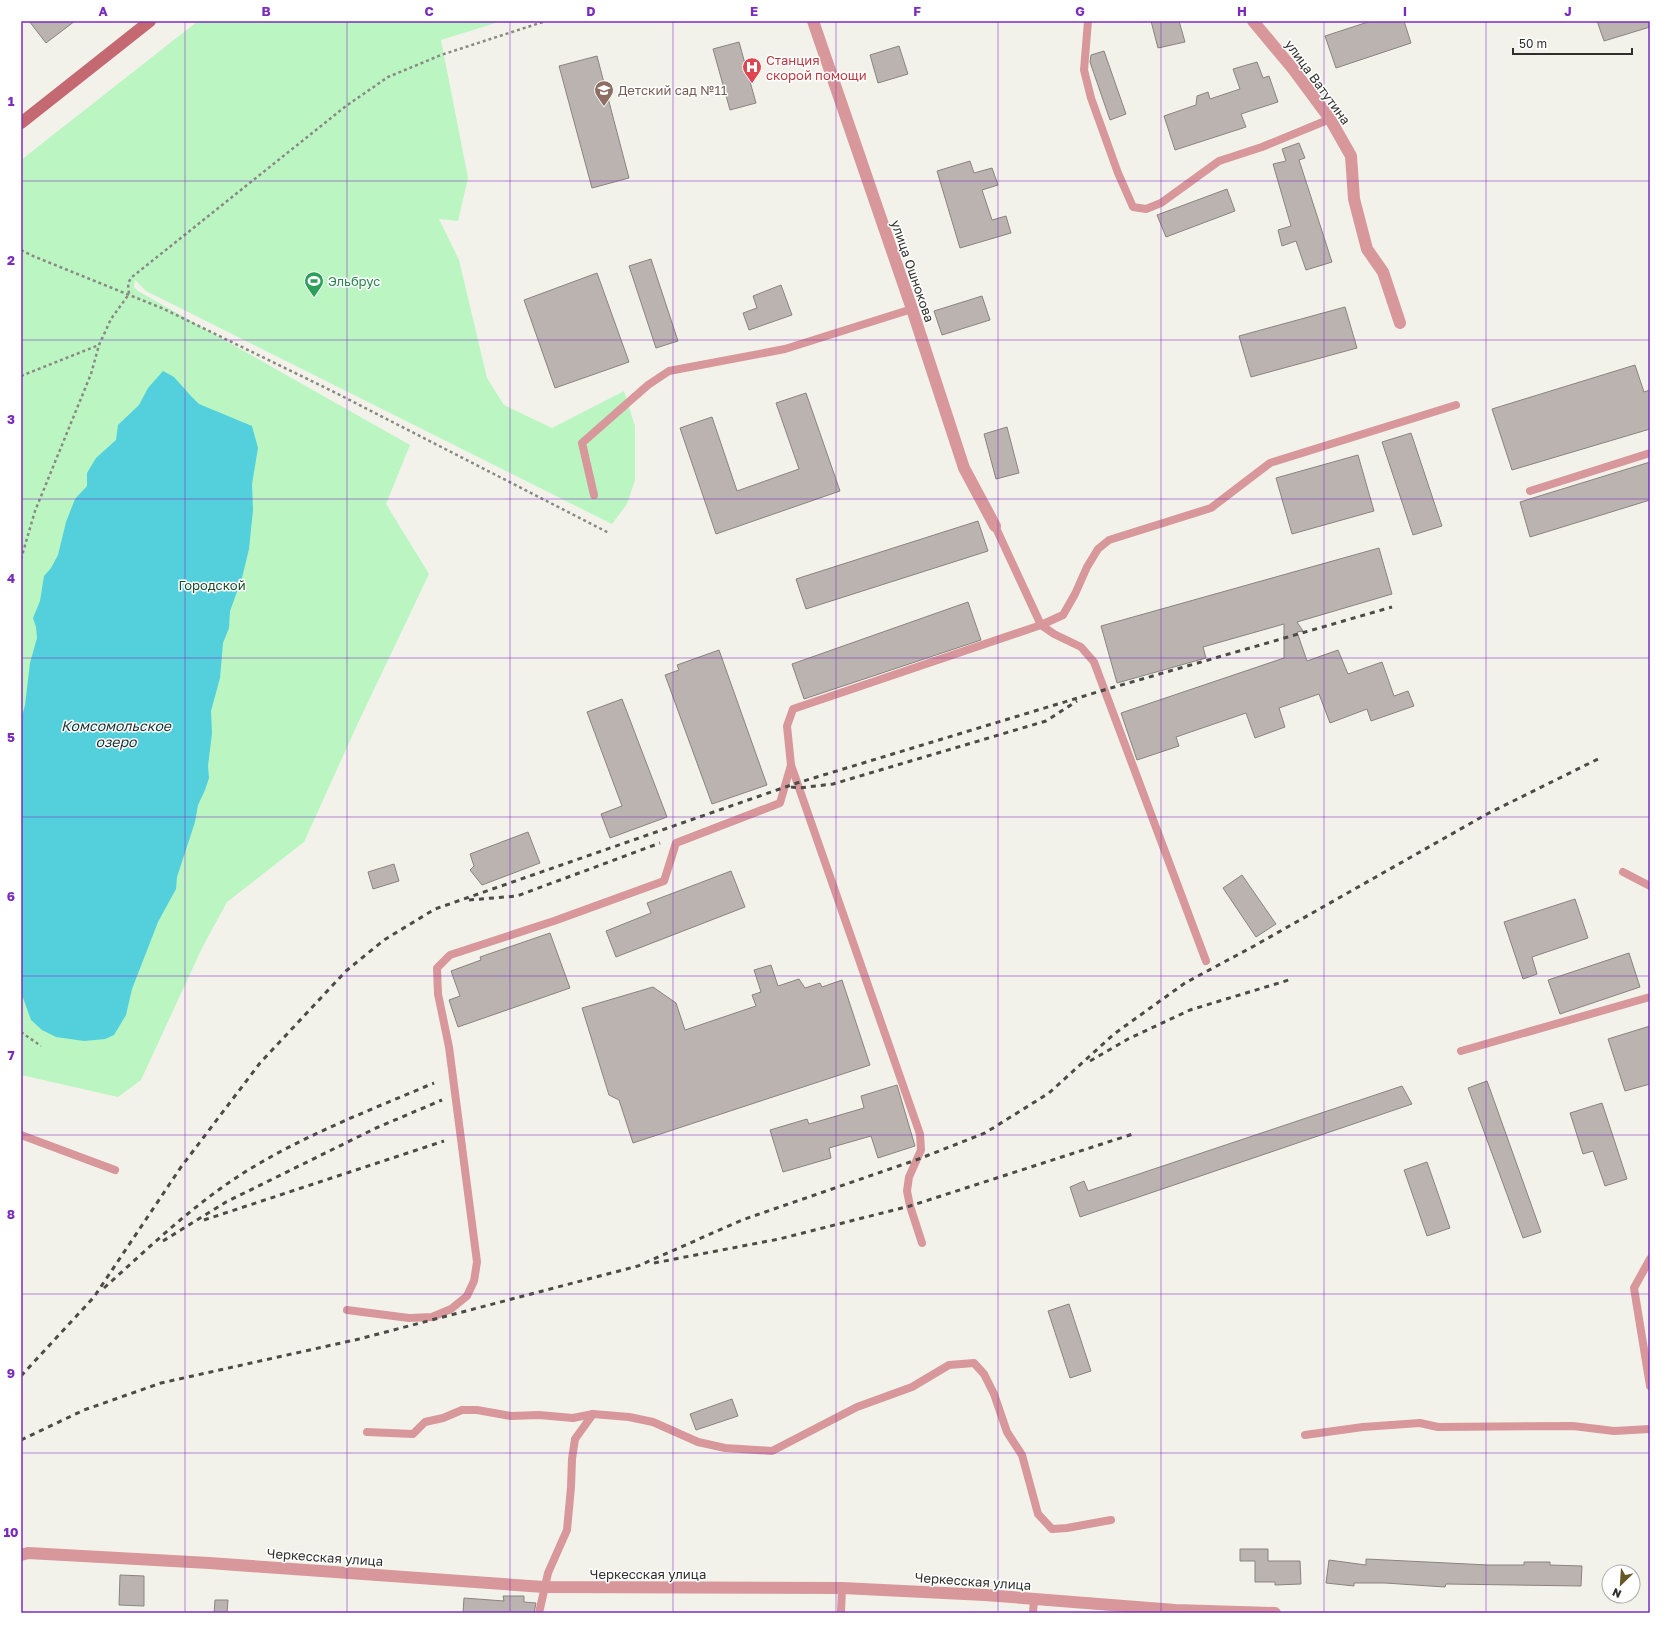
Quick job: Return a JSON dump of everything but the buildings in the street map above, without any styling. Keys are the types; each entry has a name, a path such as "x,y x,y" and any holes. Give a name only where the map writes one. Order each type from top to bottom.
{"main road":[{"path":"21,123 150,21"}],"street":[{"name":"улица Ошнокова","path":"813,21 912,309 964,468 995,526"},
{"name":"улица Ватутина","path":"1253,21 1293,69 1330,119 1351,156 1354,199 1367,250 1383,272 1400,323"},
{"name":"Черкесская улица","path":"21,1555 28,1553 209,1563 544,1587 842,1588 977,1594 1034,1600 1175,1610 1276,1613"}],"lane":[{"path":"1088,21 1084,70 1091,98 1118,173 1133,207 1146,209 1161,203 1219,161 1262,147 1330,119"},
{"path":"594,496 582,443 648,385 669,371 785,349 912,309"},
{"path":"922,1243 910,1206 907,1191 910,1177 921,1150 920,1134 791,765 787,726 793,709 1041,625 1063,615 1075,594 1087,566 1098,549 1109,540 1211,508 1270,463 1456,405"},
{"path":"1530,491 1650,453"},
{"path":"995,526 1041,625 1054,634 1081,647 1094,662 1206,961"},
{"path":"348,1310 409,1318 432,1317 451,1309 467,1296 474,1281 477,1262 449,1047 438,994 437,968 450,955 554,921 664,881 676,844 780,804 791,765"},
{"path":"1623,872 1650,886"},
{"path":"1461,1051 1650,997"},
{"path":"21,1135 115,1170"},
{"path":"1650,1259 1634,1288 1650,1386"},
{"path":"367,1432 413,1434 425,1422 443,1418 462,1410 477,1410 511,1416 539,1415 572,1418 593,1414 653,1422 698,1442 725,1448 772,1451 857,1407 912,1387 949,1365 974,1364 984,1374 994,1394 1007,1432 1022,1455 1038,1514 1052,1529 1067,1528 1111,1520"},
{"path":"539,1613 548,1573 567,1530 572,1459 575,1439 593,1414"},
{"path":"1305,1435 1363,1426 1420,1423 1438,1428 1573,1426 1614,1431 1650,1429"},
{"path":"840,1613 842,1588"},
{"path":"1033,1613 1034,1600"}],"path":[{"path":"21,559 35,511 91,374 99,345 111,320 129,294 128,283 132,278 346,106 388,77 441,55 546,21"},
{"path":"21,250 164,309 332,391 609,533"},
{"path":"21,376 99,345"},
{"path":"21,1032 41,1046"}],"green space":[{"name":"Городской","path":"198,21 502,21 441,40 468,178 458,221 439,219 459,260 487,378 504,405 552,428 624,391 635,426 635,480 627,504 612,524 146,291 135,280 134,287 138,291 410,445 386,504 429,574 358,723 304,842 227,902 202,948 141,1080 118,1097 21,1075 21,160"}],"water":[{"name":"Комсомольское озеро","path":"163,371 174,377 199,404 252,426 258,448 252,484 253,510 249,549 242,578 230,611 229,628 223,643 220,678 211,711 212,733 208,766 209,778 198,805 195,822 177,877 176,889 158,922 132,989 126,1015 114,1035 105,1039 84,1041 56,1037 42,1030 31,1020 21,992 21,720 25,705 30,663 37,638 33,618 40,601 44,576 51,568 58,555 66,522 75,499 87,486 87,473 96,458 116,440 118,425 139,405 148,388"}],"railway":[{"path":"21,1376 94,1297 181,1167 260,1063 346,971 384,940 435,909 797,783 1104,690 1392,607"},
{"path":"791,787 799,788 833,784 1046,721 1077,701"},
{"path":"21,1440 84,1410 161,1383 359,1339 638,1266 742,1220 916,1160 985,1133 1049,1093 1114,1034 1185,983 1254,946 1487,814 1600,758"},
{"path":"469,900 517,896 660,843"},
{"path":"1090,1061 1128,1039 1190,1010 1292,979"},
{"path":"104,1288 198,1205 239,1176 281,1151 324,1130 434,1083"},
{"path":"163,1241 226,1202 376,1128 442,1100"},
{"path":"654,1263 779,1239 910,1206 1136,1133"},
{"path":"204,1220 444,1141"}],"place":[{"name":"Станция скорой помощи","path":"752,84"},
{"name":"Детский сад №11","path":"604,107"},
{"name":"Эльбрус","path":"314,298"}]}
